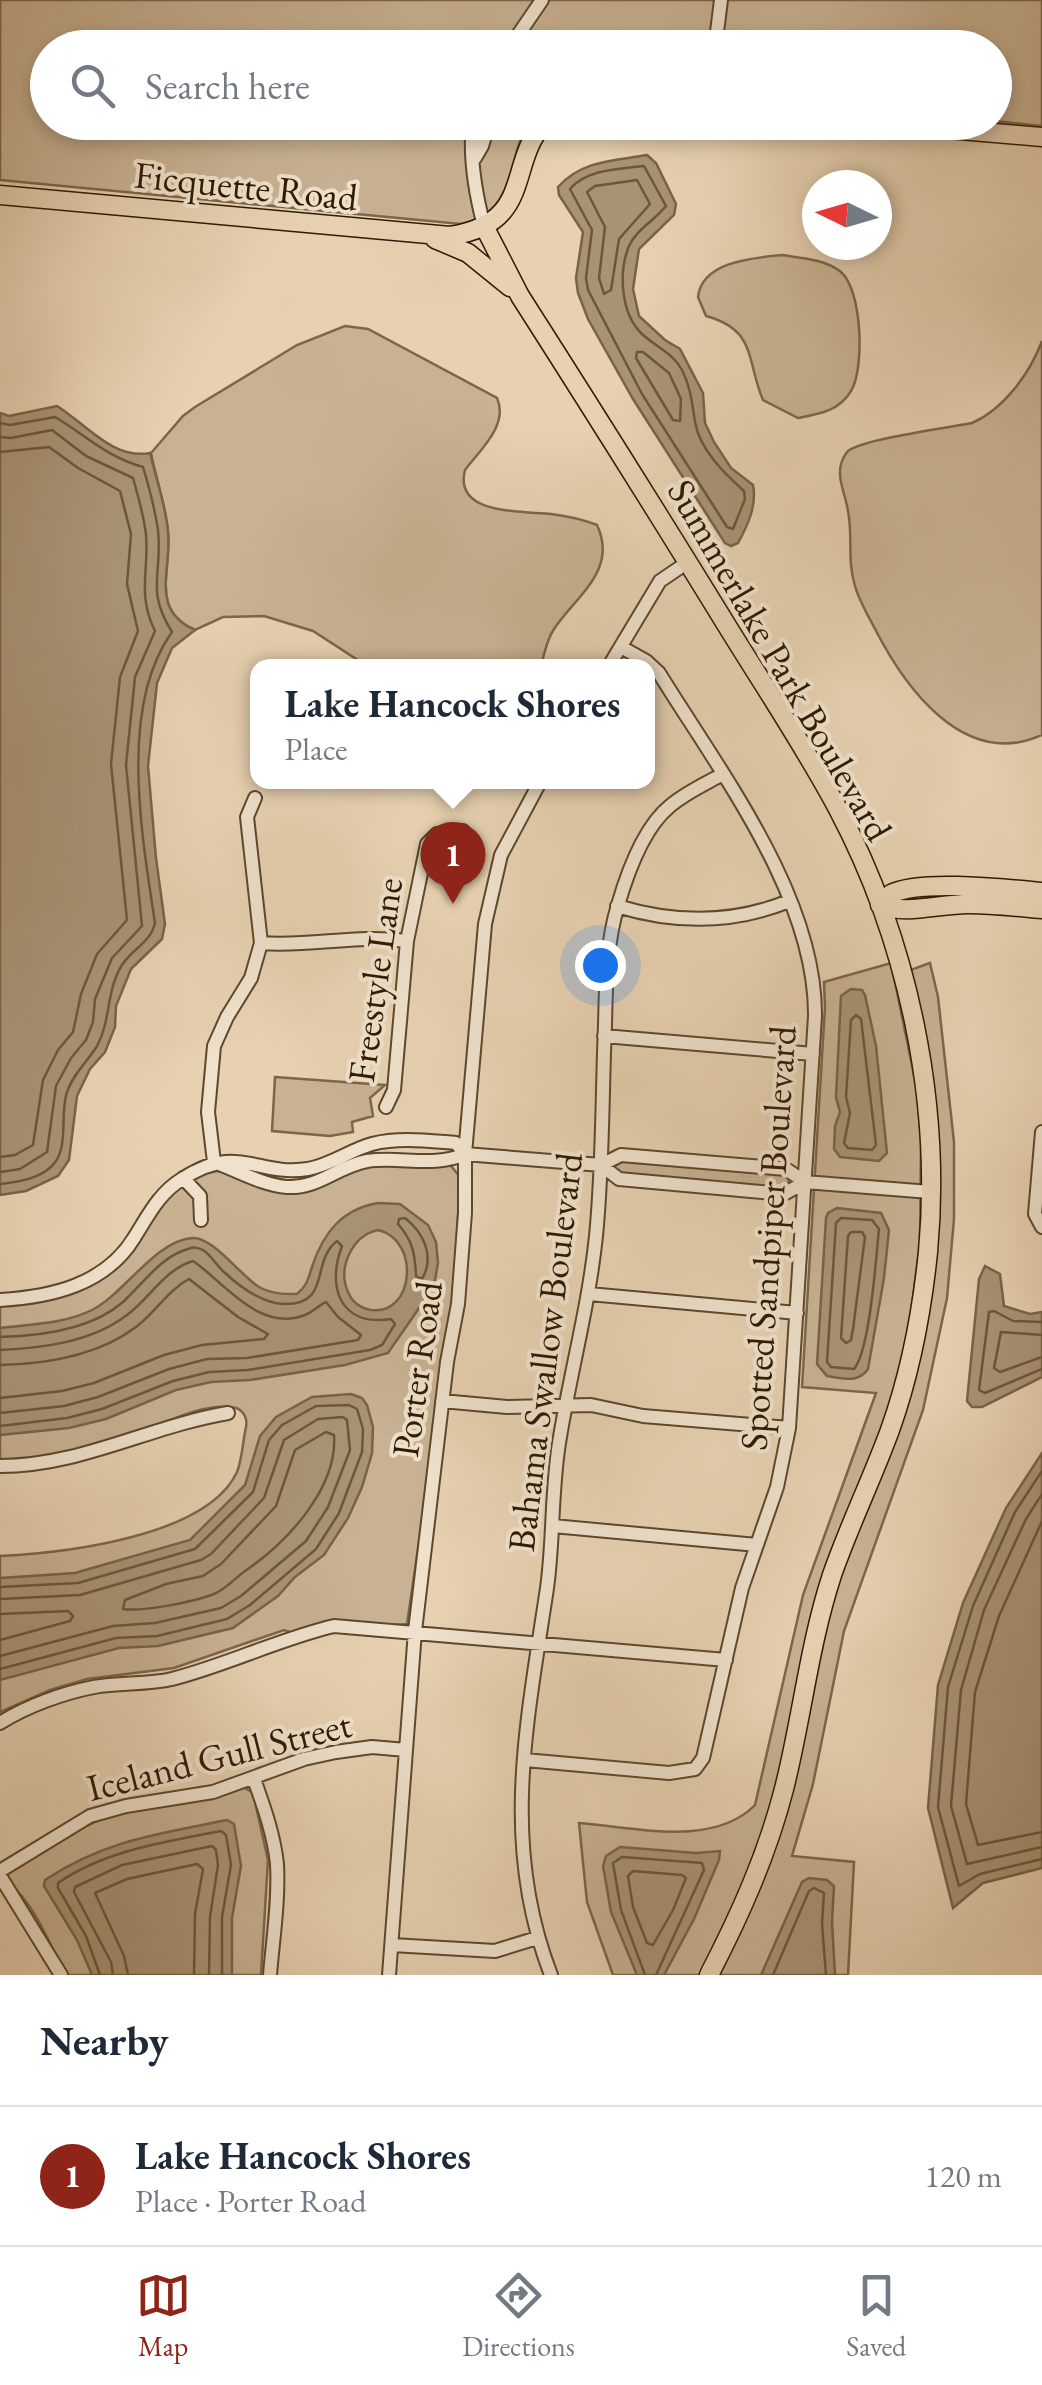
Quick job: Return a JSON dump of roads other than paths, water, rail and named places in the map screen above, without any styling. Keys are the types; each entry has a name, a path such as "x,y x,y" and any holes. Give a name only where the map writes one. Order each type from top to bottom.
{"main road":[{"path":"1012,134 1042,136"},
{"path":"484,226 510,202 533,140"},
{"name":"Ficquette Road","path":"0,195 430,237 462,234 484,226"},
{"name":"Summerlake Park Boulevard","path":"484,226 520,296 838,808 880,905 907,989 921,1068 930,1192 928,1251 920,1308 891,1427 813,1640 785,1785 767,1845 748,1897 708,1975"},
{"path":"430,237 468,253 520,296"},
{"path":"1042,892 923,888 892,894 880,905 898,912 973,904 1042,909"}],"street":[{"path":"524,30 542,0"},
{"path":"717,30 721,0"},
{"name":"Summerlake Park Boulevard","path":"471,140 484,226"},
{"name":"Summerlake Park Boulevard","path":"475,158 484,140"},
{"path":"613,659 660,580 688,562"},
{"name":"Spotted Sandpiper Boulevard","path":"621,647 642,659"},
{"name":"Spotted Sandpiper Boulevard","path":"525,1760 669,1773 695,1769 703,1758 742,1588 777,1487 789,1428 816,986 808,950 767,851 655,669"},
{"name":"Bahama Swallow Boulevard","path":"551,1975 537,1938 520,1838 559,1441 588,1294 600,1165 607,974 617,906 628,874 661,814 722,774"},
{"name":"Porter Road","path":"389,1975 415,1632 442,1401 458,1304 466,1213 465,1154 481,965 501,855 536,789"},
{"path":"214,1162 208,1112 214,1046 250,978 261,943 247,817 255,798"},
{"name":"Freestyle Lane","path":"386,1107 394,1090 407,942 427,844 437,834 464,831"},
{"path":"617,906 649,914 720,920 760,913 790,901"},
{"path":"261,943 300,946 371,936 407,942"},
{"path":"604,1036 813,1054"},
{"path":"1042,1132 1035,1214 1042,1227"},
{"path":"0,1300 49,1295 98,1274 131,1244 153,1206 183,1178 214,1162 271,1184 300,1187 313,1184 372,1144 410,1140 456,1143 465,1154"},
{"path":"348,1160 448,1162 465,1154 600,1165 621,1155 786,1169 804,1182 930,1192"},
{"path":"600,1165 619,1179 784,1194 804,1182"},
{"path":"183,1178 200,1196 201,1220"},
{"path":"588,1294 797,1312"},
{"path":"442,1401 507,1406 592,1404 644,1416 789,1428"},
{"path":"0,1466 48,1462 102,1451 175,1424 228,1413"},
{"path":"552,1526 757,1545"},
{"path":"0,1723 60,1696 94,1687 168,1680 250,1655 304,1633 351,1626 726,1660"},
{"name":"Iceland Gull Street","path":"0,1874 90,1816 213,1792 304,1759 336,1752 406,1750"},
{"path":"254,1779 272,1834 276,1861 270,1975"},
{"path":"0,1874 61,1975"},
{"path":"392,1945 495,1951 537,1938"}],"water":[{"path":"647,155 656,163 676,204 674,215 639,249 633,289 639,316 680,349 703,393 705,423 714,442 731,468 753,485 748,522 738,543 731,546 725,543 633,399 588,319 578,293 576,278 583,232 559,195 558,187 588,167"},
{"path":"57,406 112,446 137,454 150,453 167,522 167,600 181,622 195,630 172,648 157,683 148,766 165,924 162,939 131,969 116,1006 115,1027 105,1052 90,1069 77,1096 69,1160 58,1176 26,1191 0,1195 0,413 9,416"},
{"path":"851,989 862,990 865,995 876,1046 887,1153 879,1161 840,1157 834,1149 840,1112 836,1097 841,996"},
{"path":"400,1204 428,1225 436,1242 435,1280 388,1353 345,1365 211,1382 176,1390 106,1419 69,1428 0,1435 0,1328 58,1321 92,1310 165,1248 192,1238 217,1249 259,1287 297,1294 307,1282 328,1233 344,1217 365,1206","holes":["378,1230 392,1237 406,1261 403,1290 385,1309 367,1309 354,1302 348,1292 346,1263 355,1245 369,1233"]},
{"path":"837,1208 881,1213 889,1230 868,1369 849,1379 827,1376 817,1364 826,1218"},
{"path":"985,1266 1000,1274 1004,1306 1030,1314 1042,1312 1042,1377 982,1407 972,1407 967,1401 979,1279"},
{"path":"351,1394 367,1405 373,1427 372,1453 362,1487 324,1555 278,1596 233,1628 158,1646 119,1648 0,1680 0,1578 75,1573 190,1540 245,1485 260,1436 276,1417 312,1397"},
{"path":"1042,1453 1042,1868 983,1883 953,1908 928,1808 938,1685 963,1603 1006,1508"},
{"path":"227,1820 234,1824 241,1866 232,1918 232,1975 92,1975 77,1940 44,1886 45,1880 111,1847"},
{"path":"620,1847 720,1851 694,1919 664,1975 637,1975 611,1912 603,1866 606,1856"},
{"path":"809,1878 827,1880 834,1886 835,1975 761,1975 802,1882"}],"place":[{"name":"Lake Hancock Shores","path":"453,904"}]}
